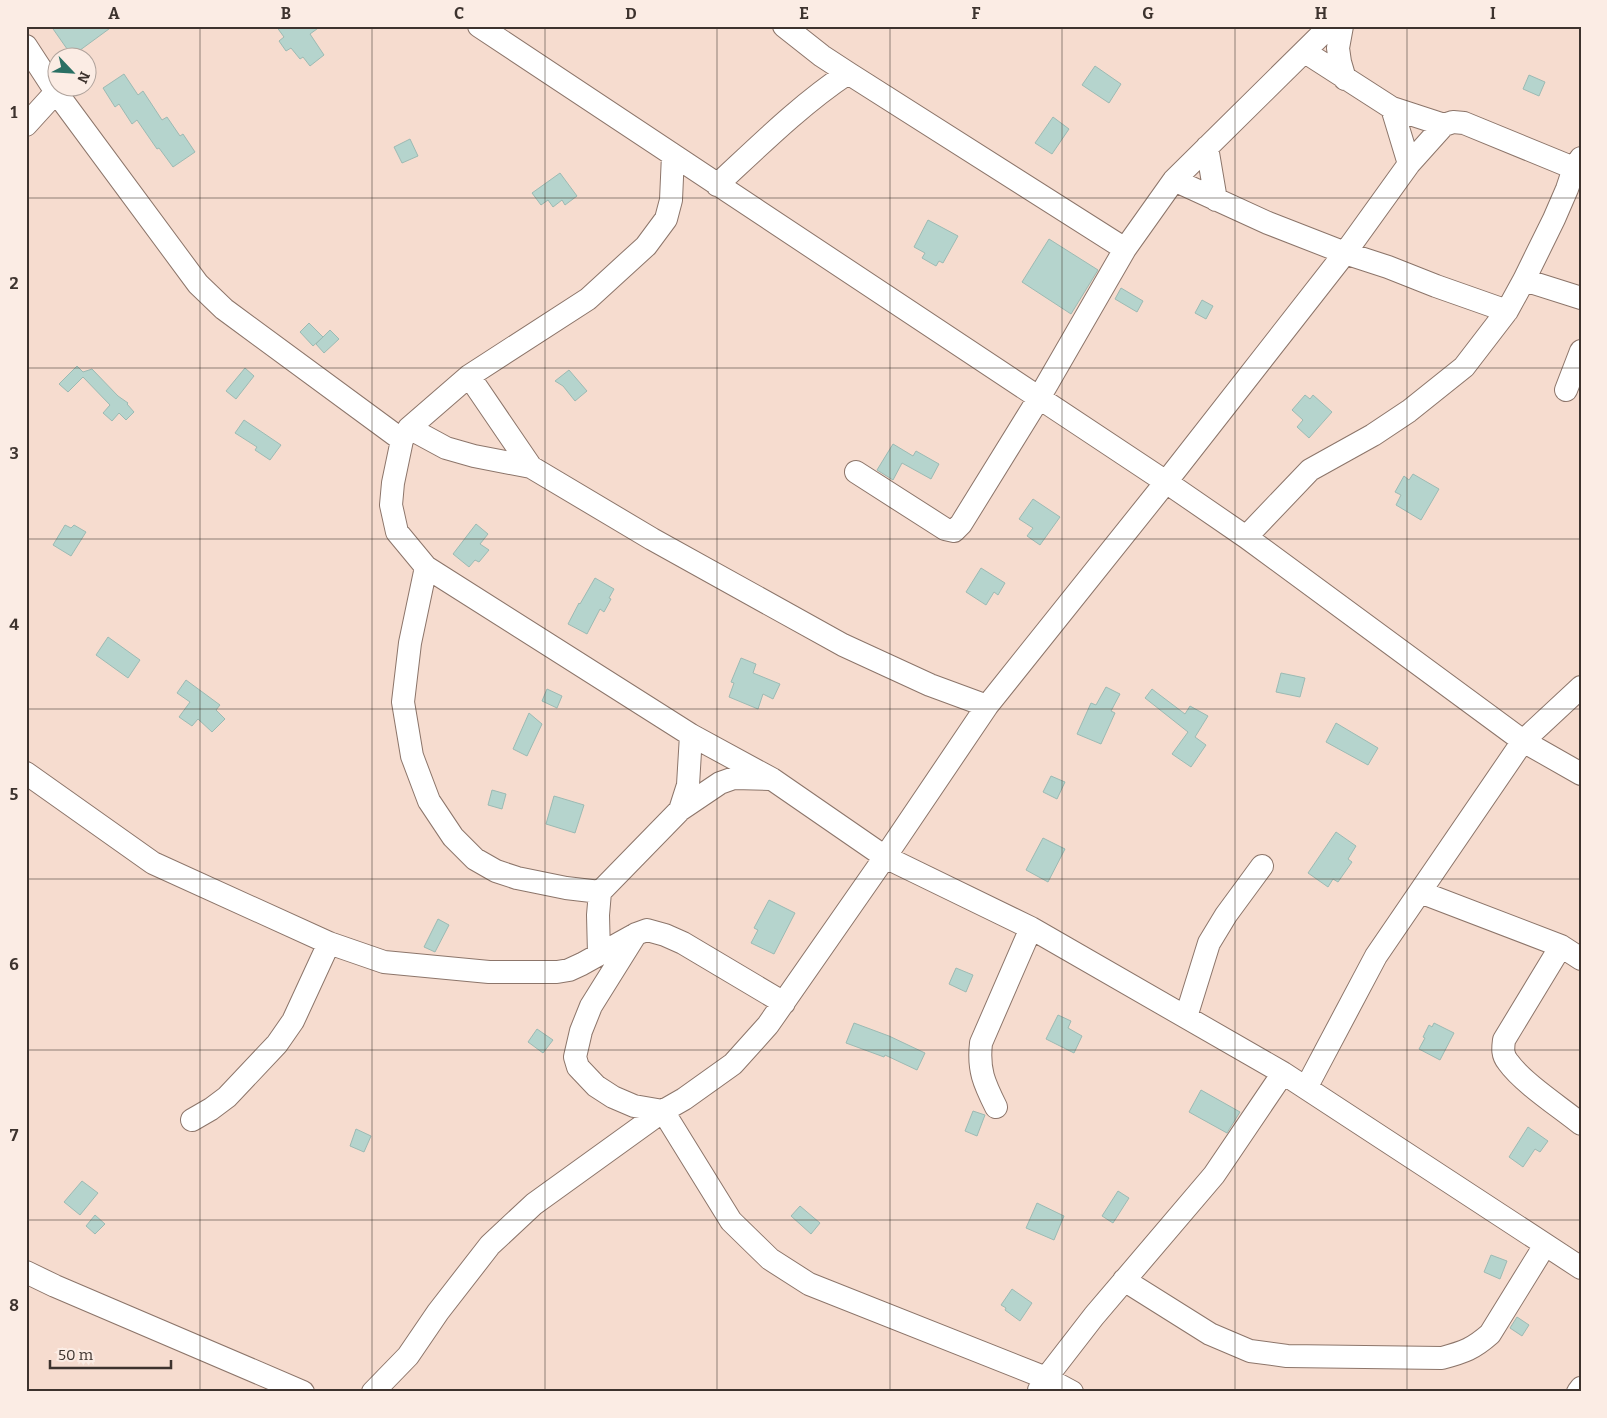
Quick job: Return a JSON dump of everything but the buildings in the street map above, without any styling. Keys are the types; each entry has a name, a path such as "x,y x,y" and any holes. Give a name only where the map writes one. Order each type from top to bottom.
{"street":[{"path":"479,26 1166,482 1246,537 1523,741 1581,774"},
{"path":"784,26 822,56 1125,249"},
{"path":"856,472 945,529 954,531 961,524 1039,398 1125,249 1174,180 1330,26"},
{"path":"1342,26 1338,48 1345,79"},
{"path":"26,46 48,80"},
{"path":"1305,52 1392,108 1444,125"},
{"path":"717,185 783,123 822,90 848,73"},
{"path":"26,125 51,98"},
{"path":"60,98 198,284 224,309 406,434 474,456 531,467 652,539 843,645 930,685 987,706"},
{"path":"1392,108 1410,164"},
{"path":"373,1392 408,1356 438,1312 490,1245 534,1204 663,1111 684,1099 733,1064 768,1025 987,706 1166,482 1345,253 1410,164 1444,125 1453,122 1464,123 1579,166 1524,280 1506,311 1464,367 1402,416 1373,436 1310,470 1246,537"},
{"path":"1207,147 1216,200"},
{"path":"673,156 671,200 666,219 646,246 588,299 469,376 406,434 393,483 391,505 397,532 426,567 690,735 772,779 885,857 1031,928 1283,1072 1581,1268"},
{"path":"1174,180 1268,224 1506,311"},
{"path":"1524,280 1581,298"},
{"path":"1566,390 1581,351"},
{"path":"469,376 531,467"},
{"path":"426,567 410,643 403,702 412,756 429,801 453,837 476,859 496,871 517,878 600,892"},
{"path":"1306,1088 1376,956 1523,741 1581,687"},
{"path":"680,810 688,785 690,735"},
{"path":"26,773 153,863 329,943 384,962 489,972 557,972 569,970 647,930 665,935 682,943 784,1003"},
{"path":"599,954 598,915 600,892 680,810 720,783 734,778 772,779"},
{"path":"1186,1017 1209,943 1226,915 1262,866"},
{"path":"1420,892 1561,946 1581,959"},
{"path":"996,1107 985,1084 979,1060 981,1043 1031,928"},
{"path":"636,934 591,1006 581,1030 575,1057 578,1067 596,1086 607,1094 634,1106 663,1111 731,1221 770,1259 809,1284 1042,1385 1072,1392"},
{"path":"192,1120 227,1097 277,1044 293,1021 329,943"},
{"path":"1561,946 1504,1040 1503,1051 1507,1061 1523,1077 1581,1124"},
{"path":"1042,1385 1094,1316 1214,1175 1283,1072"},
{"path":"1124,1280 1210,1334 1250,1351 1287,1356 1442,1358 1466,1352 1490,1334 1545,1245"},
{"path":"26,1272 303,1392"},
{"path":"1578,1392 1581,1388"}]}
